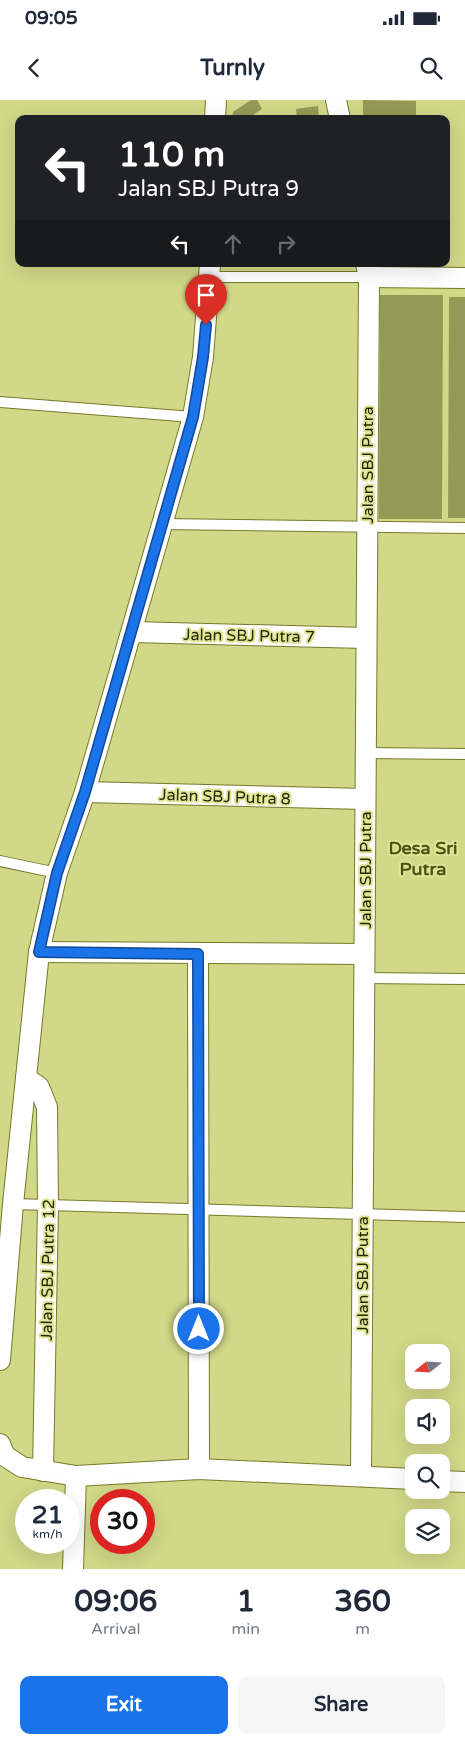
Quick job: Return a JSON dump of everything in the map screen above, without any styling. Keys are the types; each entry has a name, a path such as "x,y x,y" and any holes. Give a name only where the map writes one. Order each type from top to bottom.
{"street":[{"path":"215,115 216,100"},
{"path":"336,100 339,115"},
{"path":"0,1360 39,952 57,873 85,792 193,417 203,357 209,270"},
{"path":"367,271 465,278"},
{"name":"Jalan SBJ Putra","path":"361,1476 367,271"},
{"name":"Jalan SBJ Putra 7","path":"132,632 366,638"},
{"name":"Jalan SBJ Putra 8","path":"85,792 365,799"},
{"path":"39,952 364,954"},
{"path":"198,954 199,1469"},
{"name":"Jalan SBJ Putra 12","path":"26,1078 39,1087 47,1107 48,1205 43,1471"},
{"path":"0,1444 6,1456 22,1466 76,1476 199,1469 405,1478"},
{"path":"73,1569 76,1476"},
{"path":"450,1481 465,1482"}],"lane":[{"path":"209,270 367,271"},
{"path":"0,402 193,417"},
{"path":"163,524 465,528"},
{"path":"366,753 465,754"},
{"path":"0,861 57,873"},
{"path":"364,978 465,979"},
{"path":"14,1204 465,1217"}],"building":[{"path":"251,100 257,100 262,109 253,115 233,115 233,112"},
{"path":"363,100 416,101 416,115 363,115"},
{"path":"318,106 319,115 297,115 296,109"},
{"path":"380,295 443,295 442,519 379,519"},
{"path":"449,297 465,297 465,518 448,518"}],"district":[{"name":"Desa Sri Putra","path":"423,858"}],"route":[{"path":"199,1329 198,954 39,952 57,873 85,792 193,417 203,357 206,325"}]}
